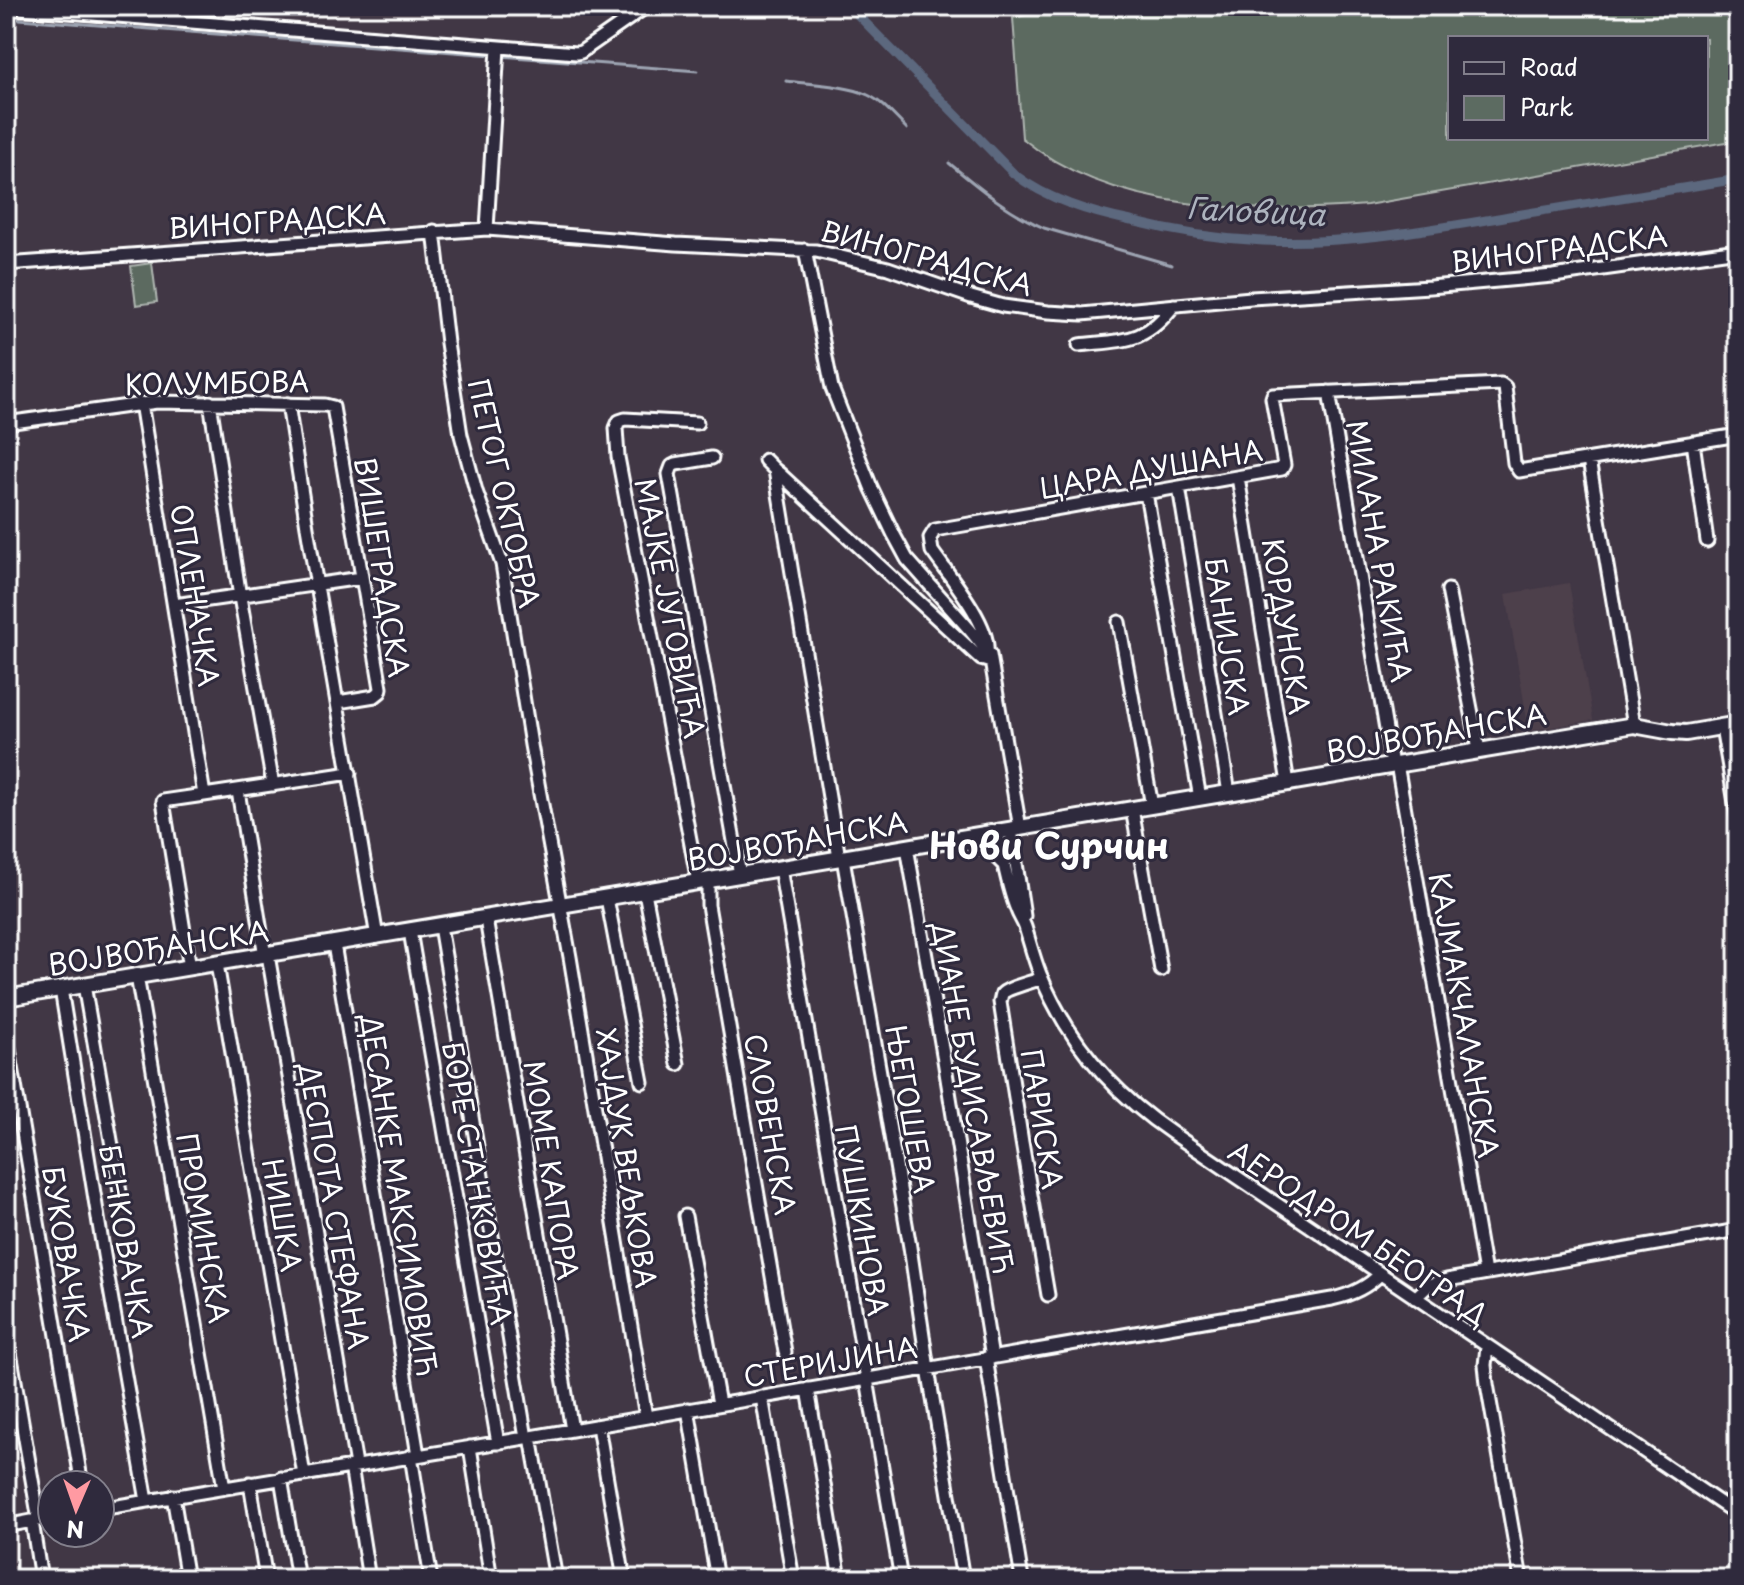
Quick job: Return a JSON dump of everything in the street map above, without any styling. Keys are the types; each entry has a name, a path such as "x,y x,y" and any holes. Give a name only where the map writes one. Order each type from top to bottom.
{"main road":[{"name":"ВОЈВОЂАНСКА","path":"6,998 1634,725 1686,733 1738,724"},
{"path":"956,839 990,849 1003,862"}],"street":[{"path":"6,7 316,31 497,54 579,53 647,6"},
{"path":"487,229 497,54"},
{"name":"ВИНОГРАДСКА","path":"6,264 487,229 835,254 888,268 975,298 1032,310 1089,314 1553,276 1738,250"},
{"name":"ПЕТОГ ОКТОБРА","path":"434,231 461,435 476,491 502,564 560,906"},
{"path":"805,250 832,388 871,487 907,559 989,656 1009,830"},
{"path":"1079,345 1143,335 1174,305"},
{"name":"ЦАРА ДУШАНА","path":"989,656 982,626 932,551 931,534 940,528 1283,468 1272,396 1501,384 1505,387 1517,469 1525,470 1738,435"},
{"name":"МИЛАНА РАКИЋА","path":"1329,392 1395,765"},
{"path":"210,402 273,785"},
{"name":"КОЛУМБОВА","path":"6,423 141,403 210,402 333,407"},
{"name":"ОПЛЕНАЧКА","path":"141,403 204,795"},
{"path":"288,404 377,937"},
{"name":"ВИШЕГРАДСКА","path":"333,407 381,682 381,691 375,696 338,702"},
{"name":"МАЈКЕ ЈУГОВИЋА","path":"697,423 625,419 619,421 616,428 618,457 701,882"},
{"path":"1693,442 1707,541"},
{"path":"712,458 676,464 669,474 740,875"},
{"path":"765,460 981,659 989,656"},
{"path":"1589,460 1634,725"},
{"name":"ЊЕГОШЕВА","path":"775,470 910,1247 963,1579"},
{"name":"КОРДУНСКА","path":"1238,477 1288,783"},
{"name":"БАНИЈСКА","path":"1179,487 1229,793"},
{"path":"1146,493 1200,798"},
{"path":"174,605 361,578"},
{"path":"1448,590 1479,750"},
{"path":"1119,622 1152,806"},
{"path":"1722,727 1738,820"},
{"name":"КАЈМАКЧАЛАНСКА","path":"1395,765 1485,1273"},
{"path":"190,968 163,801 350,773"},
{"name":"ДЕСПОТА СТЕФАНА","path":"238,791 354,1466 369,1579"},
{"path":"1132,809 1161,970"},
{"name":"АЕРОДРОМ БЕОГРАД","path":"1009,830 1003,862 1017,909 1054,1005 1076,1041 1140,1110 1738,1515"},
{"name":"АЕРОДРОМ БЕОГРАД","path":"1009,830 1024,906 1024,925"},
{"name":"ДИАНЕ БУДИСАВЉЕВИЋ","path":"907,847 944,1060 1022,1579"},
{"name":"ПУШКИНОВА","path":"780,868 901,1579"},
{"name":"СЛОВЕНСКА","path":"701,882 709,895 708,905 785,1352"},
{"path":"645,892 678,1064"},
{"path":"607,898 642,1082"},
{"name":"ХАЈДУК ВЕЉКОВА","path":"560,906 646,1417"},
{"name":"МОМЕ КАПОРА","path":"486,919 572,1430"},
{"path":"440,926 528,1438 556,1579"},
{"name":"БОРЕ СТАНКОВИЋА","path":"410,931 498,1443"},
{"name":"ДЕСАНКЕ МАКСИМОВИЋ","path":"334,944 415,1455 431,1579"},
{"name":"НИШКА","path":"217,964 304,1475"},
{"name":"ПРОМИНСКА","path":"137,976 224,1488"},
{"name":"ПАРИСКА","path":"1042,978 1006,990 1000,1002 1048,1295"},
{"path":"84,985 120,1192"},
{"name":"БЕНКОВАЧКА","path":"61,989 147,1501"},
{"name":"БУКОВАЧКА","path":"6,1031 79,1469"},
{"path":"685,1216 719,1404"},
{"path":"1415,1298 1437,1282 1738,1230"},
{"name":"СТЕРИЈИНА","path":"116,1506 1332,1299 1366,1286 1380,1274"},
{"path":"6,1329 41,1579"},
{"path":"1487,1347 1487,1384 1521,1579"},
{"path":"808,1389 840,1579"},
{"path":"762,1397 793,1579"},
{"path":"688,1409 717,1579"},
{"path":"598,1426 624,1579"},
{"path":"470,1447 491,1579"},
{"path":"281,1478 298,1579"},
{"path":"250,1483 266,1579"},
{"path":"173,1496 187,1579"},
{"path":"6,1526 35,1520"}],"shaded area":[{"path":"1569,583 1593,720 1529,731 1506,594"}],"green space":[{"path":"1064,6 1738,6 1738,140 1367,205 1279,209 1233,208 1141,195 1098,181 1058,163 1022,138 1013,18"},
{"path":"152,263 157,302 136,305 131,266"}],"waterway":[{"name":"Галовица","path":"849,6 1014,174 1070,204 1164,228 1213,237 1263,241 1327,241 1453,226 1738,179"},
{"path":"6,18 493,55"},
{"path":"500,56 698,71"},
{"path":"786,81 839,87 868,95 889,110 907,129"},
{"path":"949,163 1006,207 1044,228 1172,265"}],"district":[{"name":"Нови Сурчин","path":"1049,844"}]}
